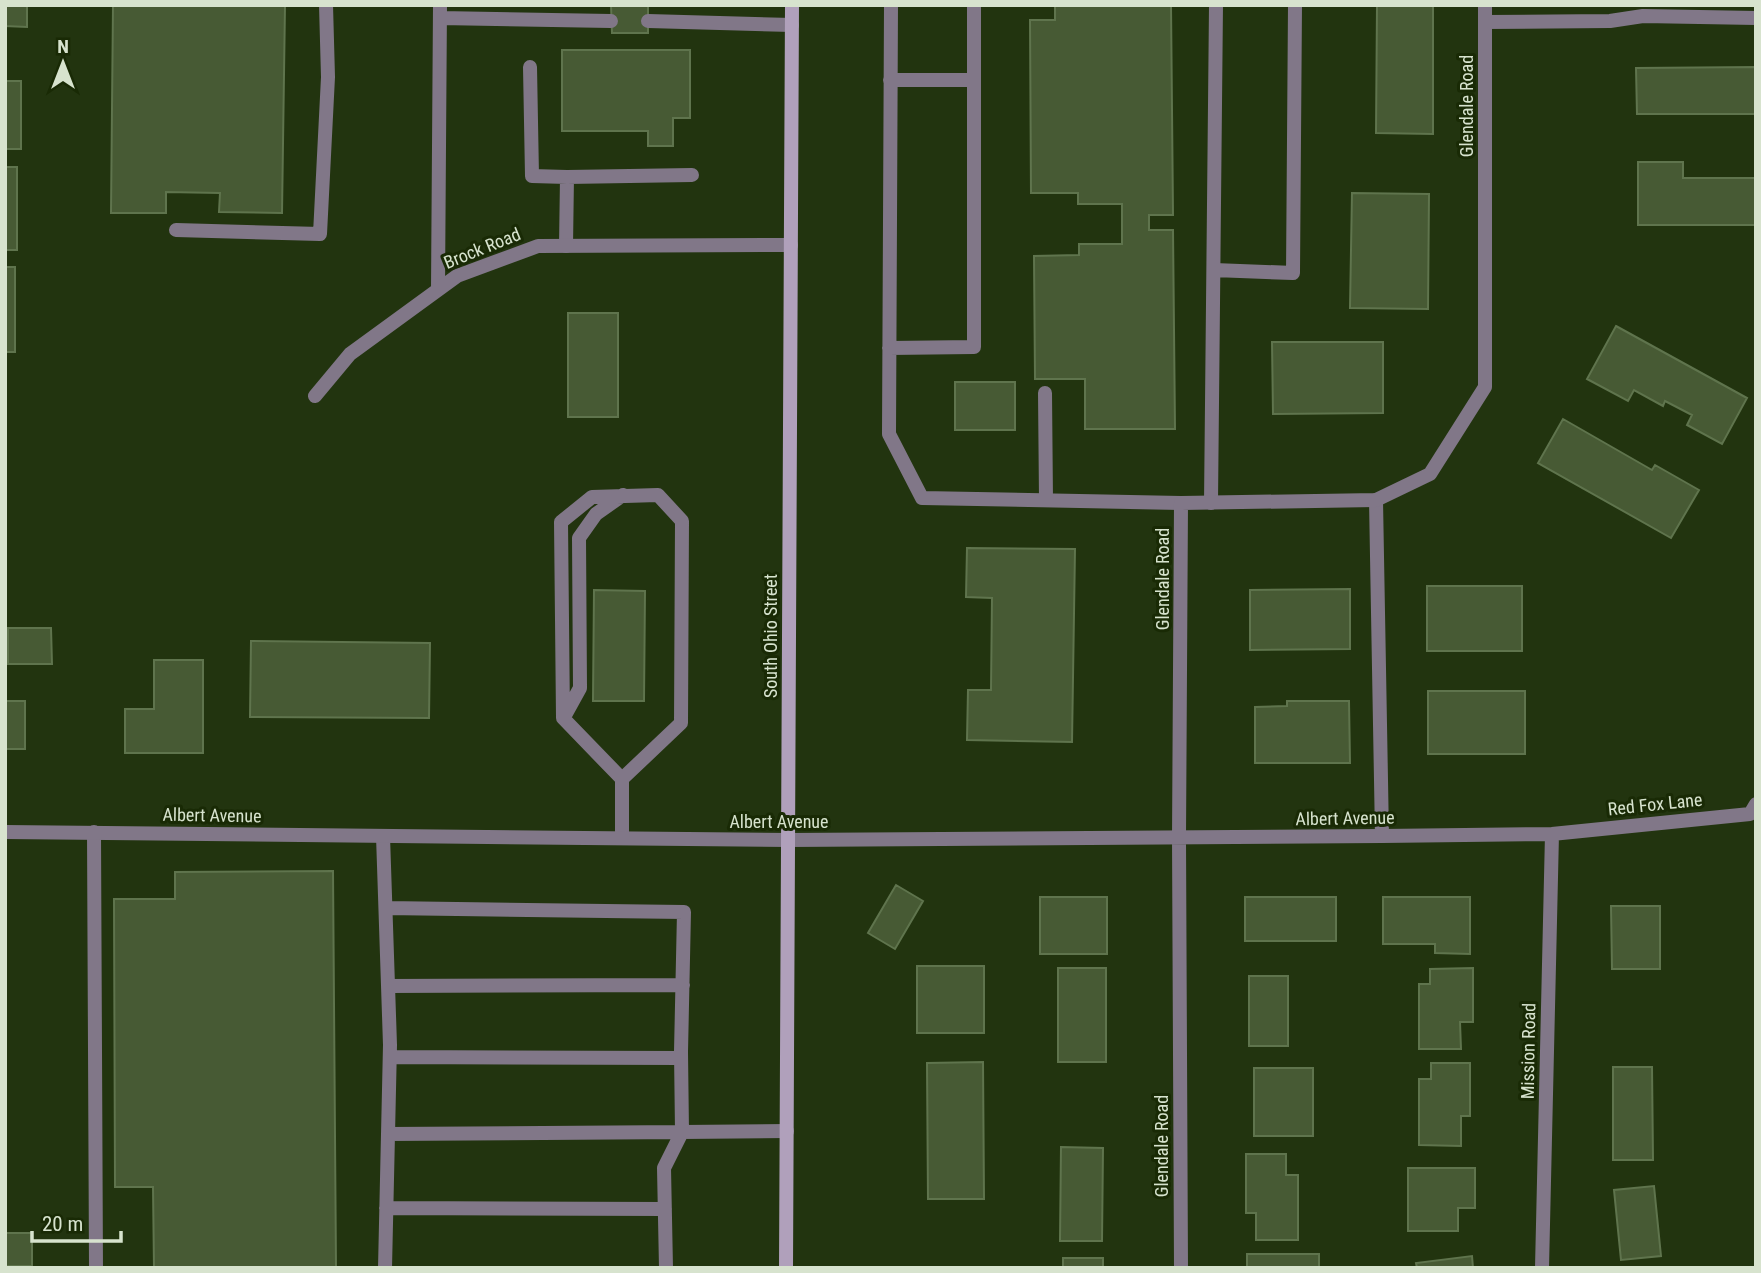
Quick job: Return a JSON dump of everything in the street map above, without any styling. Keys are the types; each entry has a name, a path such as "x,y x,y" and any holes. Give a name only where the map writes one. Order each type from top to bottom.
{"main road":[{"name":"South Ohio Street","path":"786,1268 792,5"}],"street":[{"path":"176,230 320,234 328,76 326,5"},
{"path":"891,5 889,434 922,498 1181,503"},
{"path":"889,348 974,347 974,5"},
{"path":"1211,503 1216,5"},
{"path":"1214,270 1293,272 1295,5"},
{"name":"Glendale Road","path":"1181,1268 1181,503 1376,500 1430,474 1485,387 1485,5"},
{"path":"438,289 440,12 611,21"},
{"path":"1485,22 1610,21 1643,16 1756,18"},
{"path":"648,21 792,25"},
{"path":"530,67 533,176 692,174"},
{"path":"890,80 974,80"},
{"path":"566,246 567,177"},
{"name":"Brock Road","path":"315,396 350,354 457,275 538,246 791,246"},
{"path":"1045,393 1046,500"},
{"path":"563,718 580,688 579,538 596,514 625,494"},
{"path":"621,838 622,779 563,718 561,522 592,497 658,495 682,521 681,723 622,779"},
{"path":"1376,500 1382,836"},
{"name":"Red Fox Lane","path":"1552,834 1751,814 1756,804"},
{"name":"Albert Avenue","path":"5,832 789,840 1552,834"},
{"path":"94,832 96,1268"},
{"name":"Mission Road","path":"1542,1268 1552,834"},
{"path":"383,836 390,1057 386,1268"},
{"path":"386,908 684,912 682,1132 663,1168 666,1268"},
{"path":"388,986 683,985"},
{"path":"390,1057 681,1058"},
{"path":"388,1134 787,1131"},
{"path":"386,1208 665,1209"}],"building":[{"path":"5,5 27,5 27,27 5,26"},
{"path":"113,5 285,5 282,213 219,212 220,193 166,192 166,213 111,213"},
{"path":"611,5 648,5 648,33 612,33"},
{"path":"1055,5 1171,5 1173,215 1149,215 1149,230 1173,230 1175,429 1085,429 1085,379 1035,379 1034,256 1079,255 1079,244 1122,244 1122,204 1078,204 1078,193 1031,193 1030,20 1055,20"},
{"path":"1377,5 1433,5 1433,134 1376,133"},
{"path":"562,50 690,50 690,118 673,118 673,146 648,146 648,131 562,131"},
{"path":"1756,67 1756,114 1637,114 1636,68"},
{"path":"5,81 21,81 21,149 5,149"},
{"path":"1638,162 1683,162 1683,178 1756,178 1756,225 1638,225"},
{"path":"5,167 17,167 17,250 5,250"},
{"path":"1352,193 1429,194 1428,309 1350,308"},
{"path":"5,267 15,267 15,352 5,352"},
{"path":"568,313 618,313 618,417 568,417"},
{"path":"1616,326 1747,398 1722,444 1687,425 1692,415 1665,401 1663,406 1634,390 1628,401 1587,379"},
{"path":"1272,342 1383,342 1383,413 1273,414"},
{"path":"955,382 1015,382 1015,430 955,430"},
{"path":"1563,419 1652,470 1655,465 1699,490 1671,538 1538,463"},
{"path":"967,548 1075,549 1072,742 967,740 968,690 991,690 992,598 966,597"},
{"path":"1427,586 1522,586 1522,651 1427,651"},
{"path":"1350,589 1350,649 1250,650 1250,590"},
{"path":"594,590 645,591 644,701 593,701"},
{"path":"8,628 51,628 52,664 8,664"},
{"path":"251,641 430,643 429,718 250,717"},
{"path":"154,660 203,660 203,753 125,753 125,709 154,709"},
{"path":"1428,691 1525,691 1525,754 1428,754"},
{"path":"5,701 25,701 25,749 5,749"},
{"path":"1287,701 1349,701 1350,763 1255,763 1255,707 1287,706"},
{"path":"333,871 336,1268 154,1268 153,1187 115,1187 114,899 175,899 175,872"},
{"path":"896,885 923,901 895,949 868,933"},
{"path":"1040,897 1107,897 1107,954 1040,954"},
{"path":"1245,897 1336,897 1336,941 1245,941"},
{"path":"1383,897 1470,897 1470,954 1435,953 1435,944 1383,944"},
{"path":"1611,906 1660,906 1660,969 1612,969"},
{"path":"917,966 984,966 984,1033 917,1033"},
{"path":"1058,968 1106,968 1106,1062 1058,1062"},
{"path":"1473,968 1473,1022 1460,1022 1461,1049 1419,1049 1419,984 1430,984 1430,969"},
{"path":"1249,976 1288,976 1288,1046 1249,1046"},
{"path":"983,1062 984,1199 928,1199 927,1063"},
{"path":"1431,1063 1470,1063 1470,1116 1461,1116 1461,1146 1419,1145 1419,1079 1431,1079"},
{"path":"1613,1067 1652,1067 1653,1160 1613,1160"},
{"path":"1254,1068 1313,1068 1313,1136 1254,1136"},
{"path":"1061,1147 1103,1148 1102,1241 1060,1241"},
{"path":"1246,1154 1286,1154 1286,1175 1298,1175 1298,1240 1256,1240 1256,1213 1246,1213"},
{"path":"1408,1168 1475,1168 1475,1208 1458,1208 1458,1231 1408,1231"},
{"path":"1654,1186 1661,1256 1621,1260 1614,1190"},
{"path":"5,1233 32,1233 32,1266 5,1266"},
{"path":"1247,1254 1319,1254 1319,1268 1247,1268"},
{"path":"1472,1256 1473,1268 1417,1268 1416,1263"},
{"path":"1063,1258 1103,1258 1103,1268 1063,1268"}]}
